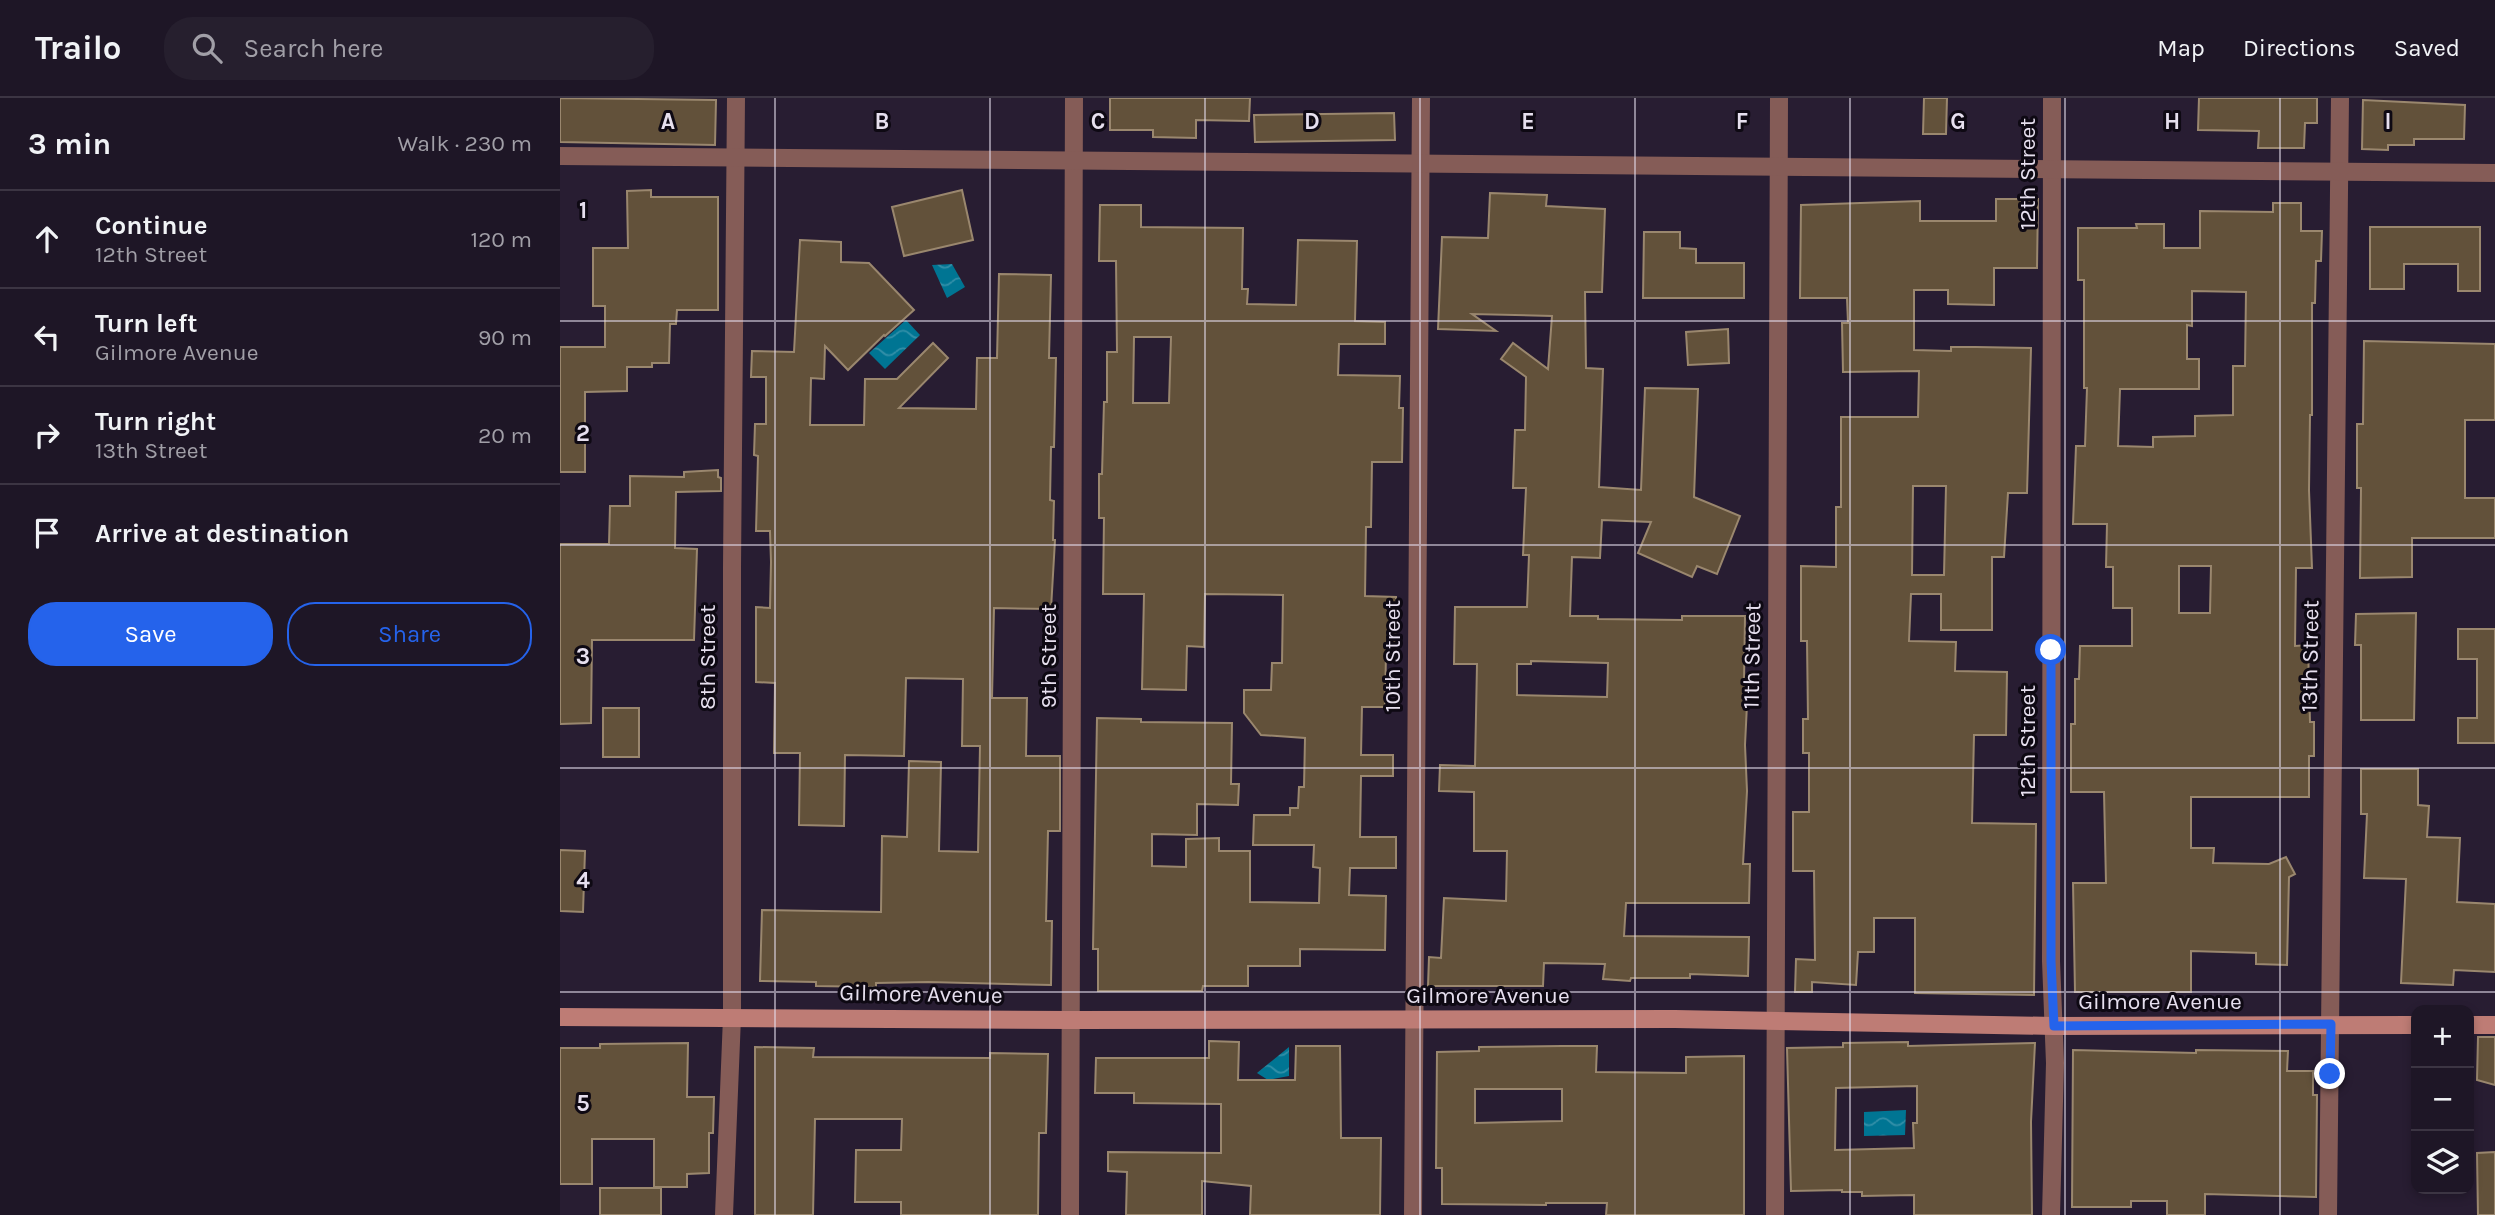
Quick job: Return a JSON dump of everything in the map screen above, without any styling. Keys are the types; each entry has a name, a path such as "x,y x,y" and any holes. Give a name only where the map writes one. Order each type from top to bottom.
{"main road":[{"name":"Gilmore Avenue","path":"560,1017 1675,1019 2054,1026 2411,1025"},
{"path":"2474,1025 2495,1025"}],"street":[{"name":"8th Street","path":"724,1215 732,1017 736,98"},
{"name":"9th Street","path":"1070,1215 1074,98"},
{"name":"10th Street","path":"1413,1215 1420,98"},
{"name":"11th Street","path":"1775,1215 1779,98"},
{"name":"12th Street","path":"2051,1215 2054,1026 2051,961 2052,98"},
{"name":"13th Street","path":"2328,1215 2340,98"},
{"path":"560,156 2495,173"}],"water":[{"path":"952,264 965,287 947,298 932,265"},
{"path":"906,320 920,335 885,369 869,353"},
{"path":"1289,1047 1289,1076 1268,1080 1257,1073"},
{"path":"1906,1110 1905,1135 1864,1136 1864,1112"}],"building":[{"path":"560,98 716,100 715,145 560,142"},
{"path":"1110,98 1250,98 1249,121 1196,120 1196,138 1153,137 1153,130 1110,130"},
{"path":"1924,98 1947,98 1946,134 1923,134"},
{"path":"2199,98 2317,98 2317,123 2305,123 2304,148 2258,148 2259,131 2198,130"},
{"path":"2363,100 2465,105 2464,139 2414,139 2414,145 2388,145 2388,150 2362,149"},
{"path":"1394,113 1395,140 1255,142 1254,115"},
{"path":"651,190 651,197 718,197 718,310 677,310 676,324 670,324 669,363 652,363 652,367 627,367 627,391 585,392 585,472 560,472 560,347 605,347 605,306 593,306 593,248 628,248 627,191"},
{"path":"962,190 973,240 904,256 892,207"},
{"path":"1490,193 1547,195 1546,206 1605,209 1602,292 1585,292 1586,368 1603,369 1599,487 1641,490 1645,388 1698,389 1694,497 1740,516 1717,574 1697,566 1692,577 1638,553 1651,522 1602,520 1600,558 1572,557 1570,616 1682,620 1682,616 1745,616 1744,683 1748,684 1743,864 1750,864 1749,903 1626,903 1624,936 1749,937 1748,976 1690,974 1690,978 1631,978 1630,981 1603,979 1605,964 1544,963 1543,986 1428,986 1429,957 1441,958 1444,898 1506,901 1507,851 1474,851 1474,792 1439,791 1440,765 1475,766 1477,664 1454,664 1455,607 1527,607 1529,555 1523,555 1526,488 1513,488 1515,430 1525,430 1526,377 1501,359 1513,343 1548,369 1552,316 1472,314 1496,331 1438,329 1442,237 1488,238","holes":["1531,661 1608,663 1607,697 1517,695 1517,664 1531,664"]},
{"path":"1996,199 2038,199 2037,268 1994,268 1994,305 1948,304 1948,290 1914,290 1914,350 1951,351 1951,347 2031,348 2027,493 2008,493 2004,557 1992,557 1992,630 1941,630 1941,594 1911,594 1909,641 1956,642 1955,671 2007,672 2006,735 1974,735 1972,823 2036,824 2034,995 1915,993 1915,918 1874,918 1874,952 1858,952 1856,985 1812,982 1812,992 1795,992 1796,959 1815,960 1814,871 1793,871 1793,812 1809,812 1809,753 1803,753 1803,719 1808,719 1807,641 1801,641 1801,566 1836,567 1836,507 1841,507 1841,417 1918,417 1919,371 1843,372 1842,323 1848,323 1847,298 1800,298 1801,205 1920,201 1920,221 1996,221","holes":["1913,486 1946,486 1944,575 1912,575"]},
{"path":"2273,203 2301,203 2301,231 2322,231 2321,261 2316,261 2315,303 2312,303 2309,490 2312,568 2296,568 2295,646 2308,645 2310,722 2314,722 2314,756 2309,756 2309,797 2191,797 2191,848 2214,848 2213,863 2269,864 2286,857 2295,874 2289,877 2287,965 2256,964 2256,953 2191,951 2191,992 2075,992 2073,883 2106,883 2104,792 2071,792 2071,724 2075,724 2075,679 2079,679 2080,646 2132,646 2132,608 2113,608 2113,567 2106,567 2107,524 2073,524 2076,446 2085,446 2087,388 2084,388 2084,280 2078,280 2078,228 2137,228 2136,224 2164,224 2164,248 2200,248 2200,211 2273,212","holes":["2192,291 2246,292 2245,366 2233,366 2233,415 2195,416 2195,436 2153,437 2153,447 2118,446 2120,389 2199,389 2199,359 2187,359 2187,325 2192,326","2179,566 2211,566 2210,613 2179,613"]},
{"path":"1100,205 1141,205 1141,227 1243,228 1242,289 1248,289 1247,304 1296,305 1298,240 1357,241 1355,321 1385,322 1385,344 1339,344 1338,375 1400,376 1399,408 1403,408 1402,462 1372,462 1371,527 1366,527 1365,596 1396,597 1395,653 1386,652 1385,707 1362,707 1361,755 1393,755 1393,776 1361,776 1360,837 1396,837 1396,868 1350,868 1349,895 1386,896 1385,950 1300,949 1300,966 1248,966 1248,986 1203,986 1202,991 1098,991 1098,949 1093,949 1097,718 1141,719 1141,722 1232,723 1231,784 1239,784 1238,805 1197,804 1197,835 1152,834 1152,866 1186,867 1186,839 1219,838 1219,851 1250,851 1250,902 1319,903 1320,868 1313,867 1314,845 1253,845 1254,815 1290,815 1290,808 1298,808 1299,787 1304,787 1305,738 1261,735 1244,713 1244,690 1271,690 1272,663 1282,663 1283,595 1205,594 1204,647 1187,646 1186,690 1142,689 1144,594 1103,594 1104,518 1099,518 1099,474 1102,474 1104,402 1107,402 1107,352 1117,352 1116,261 1099,261","holes":["1134,337 1171,337 1169,403 1133,403"]},
{"path":"2370,227 2480,227 2480,291 2458,291 2458,264 2404,264 2404,289 2370,289"},
{"path":"1644,232 1680,232 1680,248 1696,249 1696,263 1744,263 1744,298 1643,298"},
{"path":"800,240 841,242 841,262 869,263 914,310 848,370 825,346 824,379 811,378 810,425 864,425 865,379 897,379 933,343 948,358 899,408 976,409 977,358 997,358 999,274 1051,275 1049,358 1056,358 1054,447 1051,447 1050,500 1054,501 1055,540 1051,609 994,608 992,698 1027,698 1026,756 1060,756 1060,831 1048,831 1046,921 1052,921 1051,985 928,982 876,983 876,987 816,986 816,982 760,981 762,910 881,912 882,836 907,837 909,761 941,762 939,851 978,852 980,746 962,746 963,679 906,678 904,756 845,755 844,826 799,825 800,753 774,753 775,683 756,682 756,607 770,608 771,562 770,531 756,531 758,456 754,455 755,424 766,424 766,377 751,377 752,351 794,352"},
{"path":"1728,329 1729,363 1688,365 1686,332"},
{"path":"2364,341 2495,344 2495,420 2465,420 2465,498 2495,498 2495,538 2412,538 2412,577 2360,578 2361,488 2357,488 2357,424 2363,424"},
{"path":"718,470 721,491 676,492 675,548 697,549 694,640 592,640 591,723 560,724 560,544 609,544 610,506 630,506 630,476 684,477 684,472"},
{"path":"2416,613 2414,720 2361,720 2361,645 2355,645 2356,614"},
{"path":"2458,629 2495,629 2495,743 2458,743 2458,718 2477,718 2477,659 2458,659"},
{"path":"603,708 639,708 639,757 603,757"},
{"path":"2361,769 2418,769 2418,805 2429,806 2427,837 2460,838 2457,902 2495,904 2495,972 2454,970 2453,985 2401,983 2406,879 2364,878 2367,814 2361,814"},
{"path":"560,850 585,851 583,912 560,911"},
{"path":"2478,1037 2495,1037 2495,1085 2477,1080"},
{"path":"1209,1041 1239,1042 1238,1080 1295,1080 1296,1046 1340,1046 1341,1138 1381,1138 1380,1215 1250,1215 1251,1186 1202,1181 1202,1215 1126,1215 1127,1172 1108,1171 1108,1152 1221,1153 1221,1104 1134,1103 1134,1093 1095,1093 1096,1058 1209,1058"},
{"path":"1908,1042 1908,1046 2035,1043 2031,1122 2032,1215 1914,1215 1914,1195 1862,1196 1862,1192 1842,1190 1791,1191 1787,1048 1843,1047 1843,1043","holes":["1917,1086 1917,1123 1913,1123 1914,1148 1835,1150 1836,1088"]},
{"path":"688,1043 687,1097 714,1097 713,1133 709,1133 709,1173 687,1174 687,1187 654,1187 654,1139 592,1139 592,1184 560,1184 560,1048 600,1048 600,1044"},
{"path":"1597,1046 1596,1072 1686,1073 1686,1057 1744,1056 1744,1215 1606,1215 1607,1203 1442,1204 1442,1168 1436,1168 1437,1052 1479,1051 1479,1047","holes":["1475,1089 1562,1089 1562,1121 1475,1123"]},
{"path":"755,1047 814,1048 813,1057 990,1058 990,1053 1048,1054 1046,1133 1039,1133 1038,1215 901,1215 901,1202 855,1202 856,1150 901,1150 902,1119 815,1119 813,1215 755,1215"},
{"path":"2073,1050 2196,1053 2196,1050 2288,1051 2287,1071 2313,1071 2313,1095 2317,1095 2316,1197 2205,1194 2205,1215 2167,1215 2167,1201 2131,1201 2131,1207 2072,1207"},
{"path":"2495,1152 2495,1215 2478,1215 2477,1153"},
{"path":"600,1188 661,1188 661,1215 600,1215"}],"route":[{"path":"2051,650 2051,961 2054,1026 2331,1024 2330,1074"}]}
